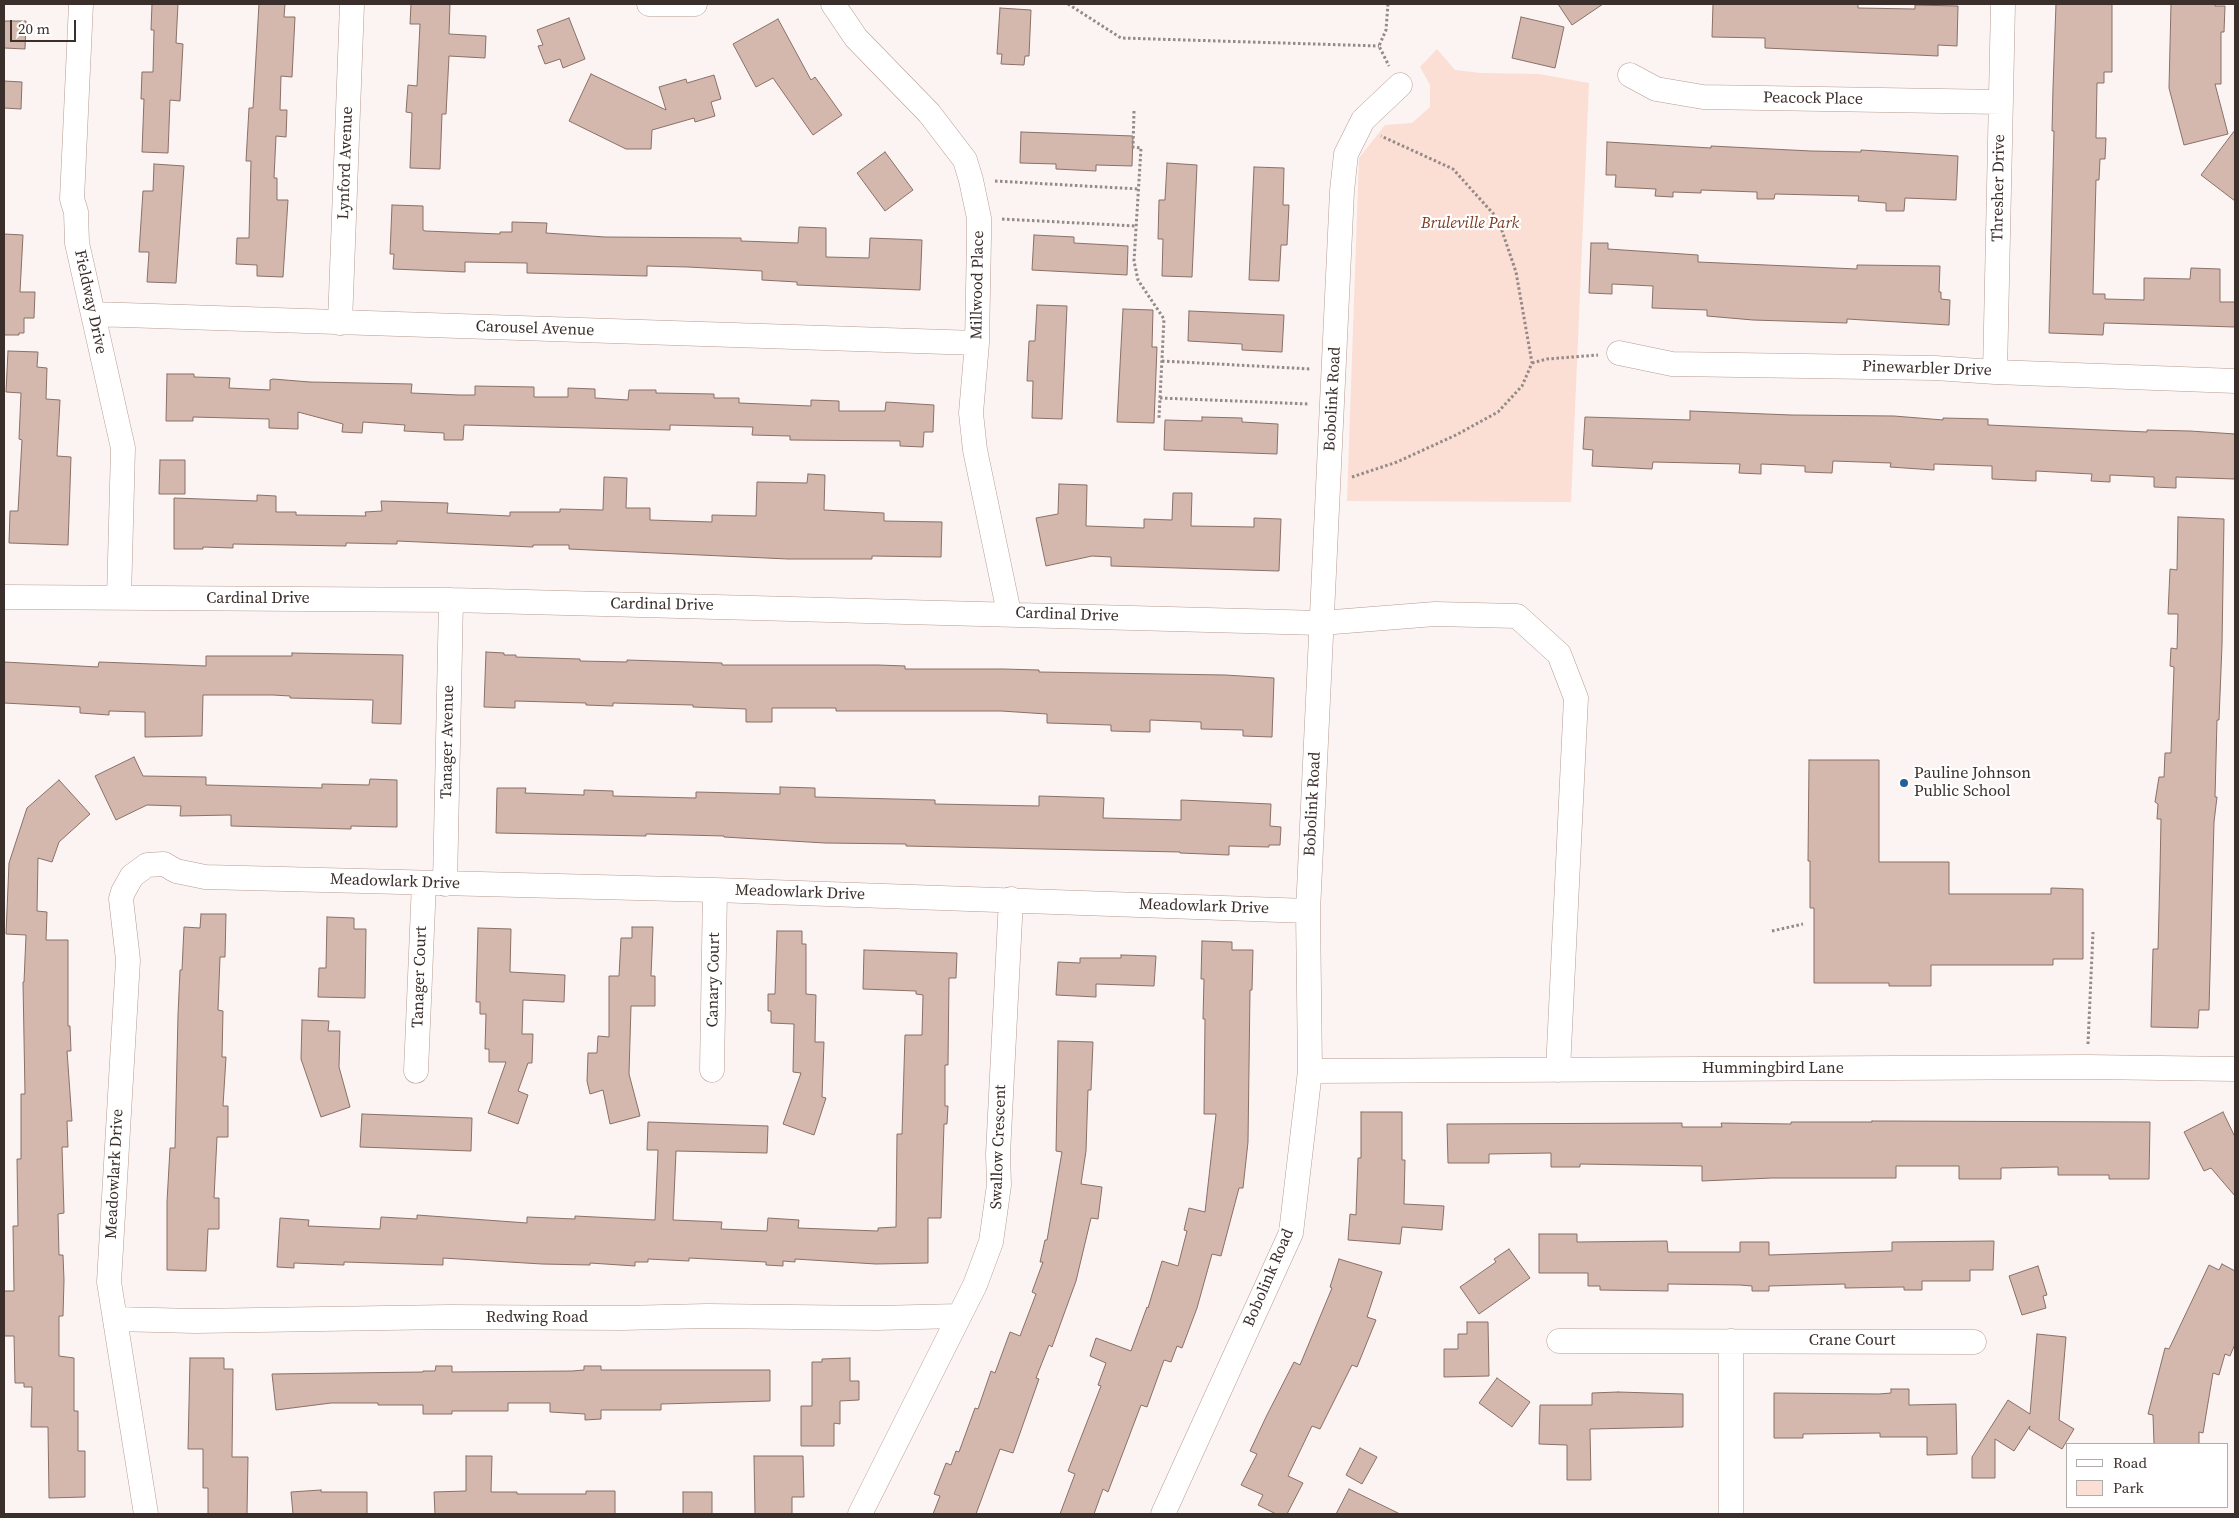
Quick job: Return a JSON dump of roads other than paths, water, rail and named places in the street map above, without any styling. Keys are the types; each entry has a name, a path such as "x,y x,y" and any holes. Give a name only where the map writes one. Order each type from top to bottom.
{"street":[{"name":"Fieldway Drive","path":"81,4 72,199 76,212 77,243 123,448 119,598"},
{"name":"Lynford Avenue","path":"340,323 352,4"},
{"path":"649,4 694,4"},
{"name":"Millwood Place","path":"833,4 856,38 929,113 965,160 971,180 979,218 977,343 972,413 975,450 1009,613"},
{"name":"Thresher Drive","path":"1995,372 2003,4"},
{"name":"Peacock Place","path":"1630,75 1656,89 1703,97 2001,102"},
{"name":"Bobolink Road","path":"1170,1512 1291,1233 1310,1071 1308,911 1342,191 1346,154 1363,120 1400,85"},
{"name":"Carousel Avenue","path":"93,314 977,343"},
{"name":"Pinewarbler Drive","path":"1619,353 1672,364 1935,368 2235,381"},
{"name":"Cardinal Drive","path":"4,597 451,600 1009,613 1321,623 1435,614 1517,616 1559,654 1576,698 1558,1070"},
{"name":"Tanager Avenue","path":"434,883 451,600"},
{"name":"Meadowlark Drive","path":"146,1514 109,1282 128,960 121,899 132,876 146,865 153,863 164,864 176,871 205,877 1011,899 1308,911"},
{"name":"Tanager Court","path":"416,1071 434,883"},
{"name":"Canary Court","path":"712,1070 715,890"},
{"name":"Swallow Crescent","path":"860,1514 959,1316 990,1242 996,1213 1011,899"},
{"name":"Hummingbird Lane","path":"1310,1071 2087,1067 2235,1069"},
{"name":"Redwing Road","path":"115,1318 195,1321 280,1318 622,1318 707,1316 877,1318 959,1316"},
{"name":"Crane Court","path":"1559,1340 1974,1342"},
{"path":"1731,1341 1731,1514"}],"place":[{"name":"Pauline Johnson Public School","path":"1904,783"}],"park label":[{"name":"Bruleville Park","path":"1470,224"}]}
